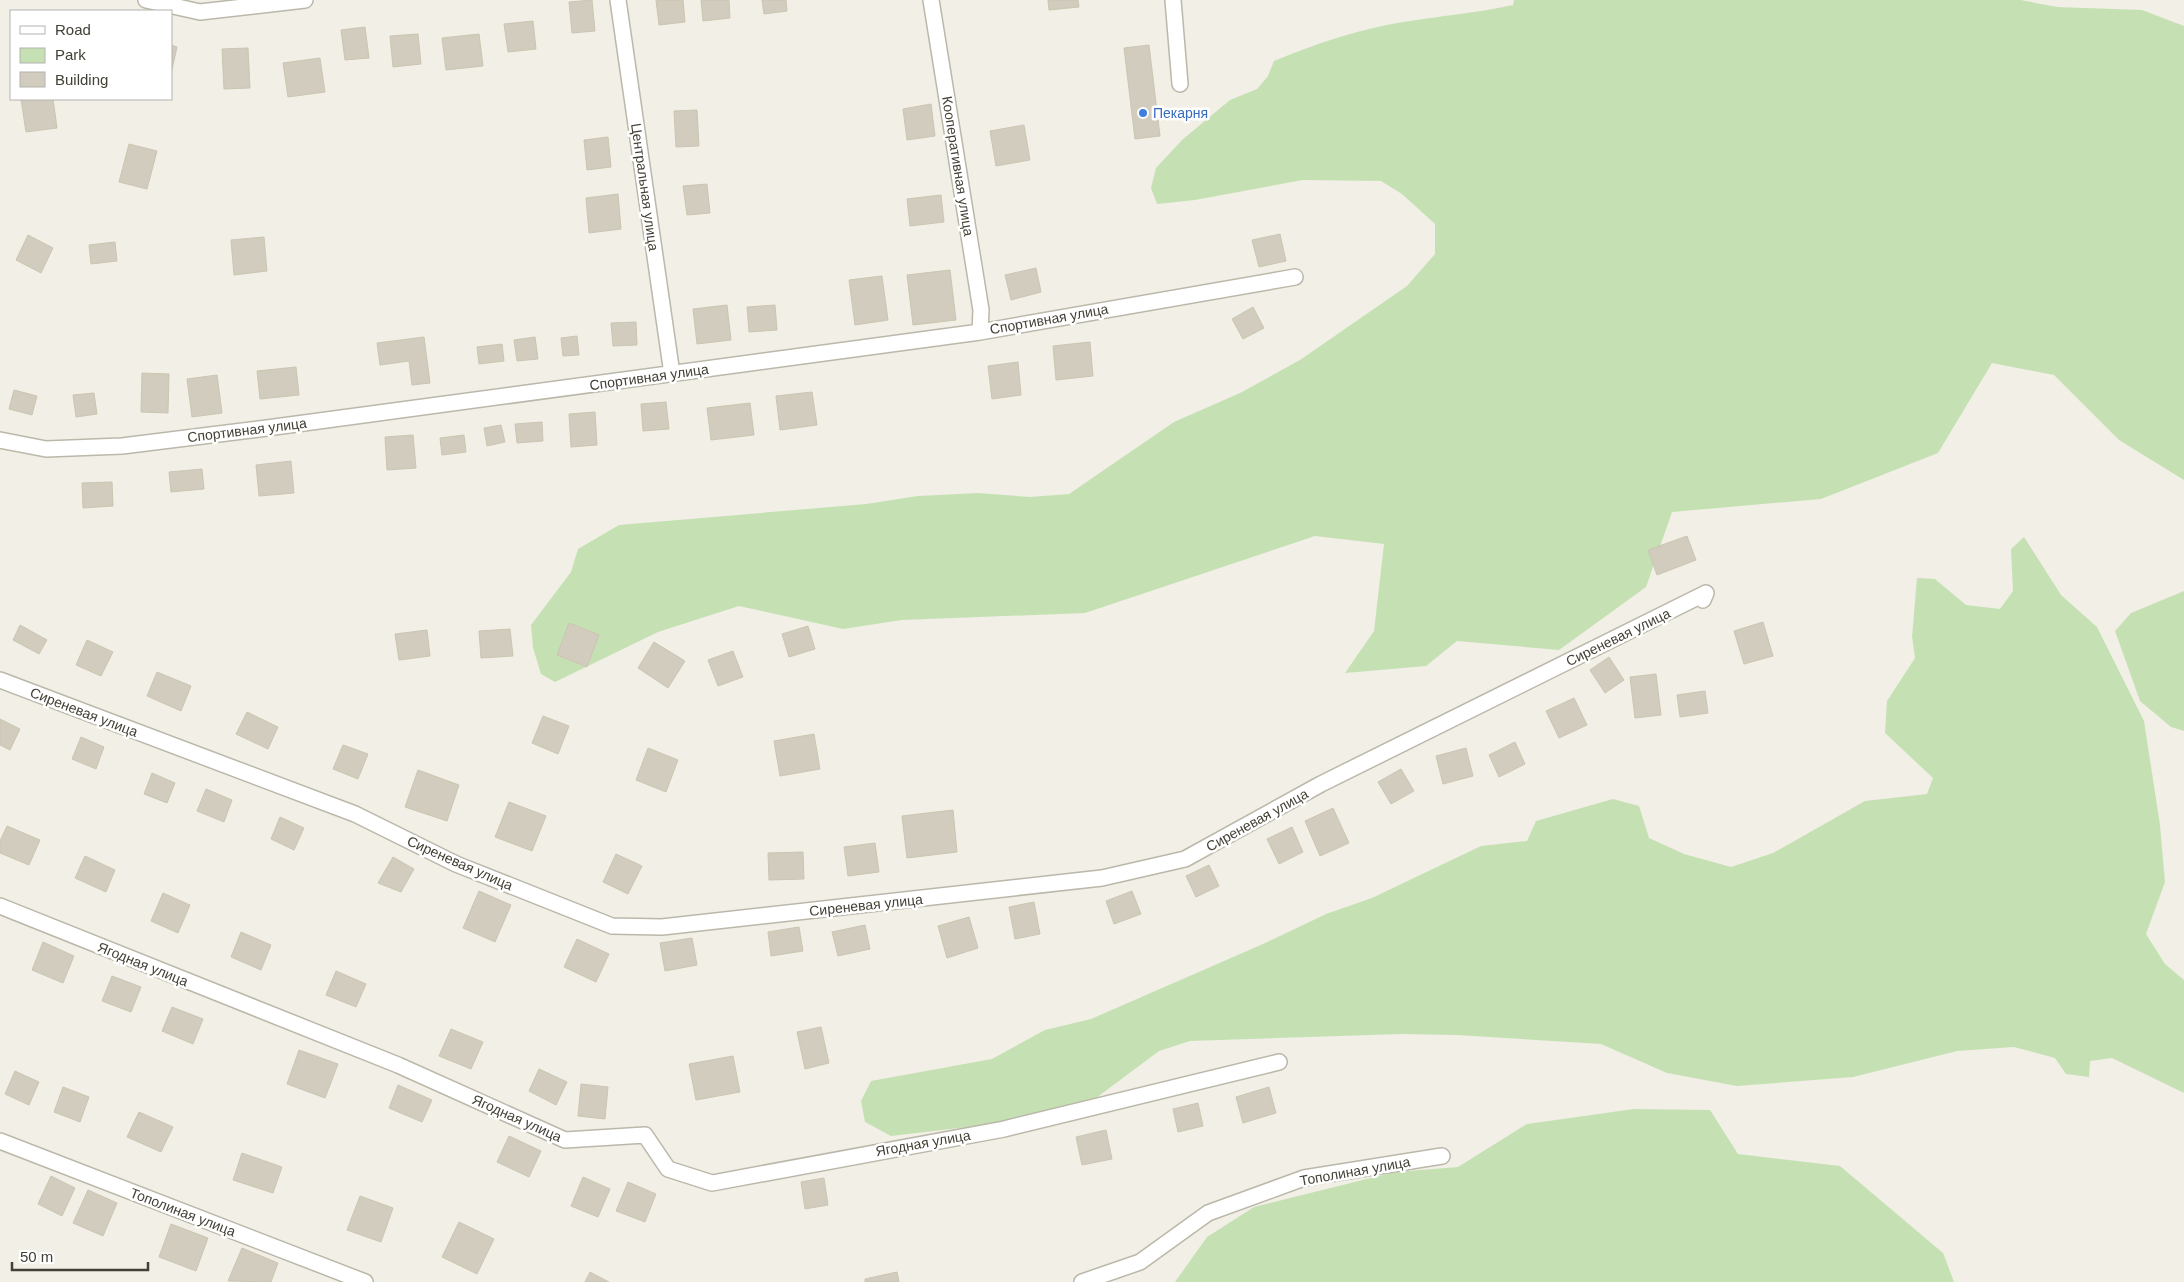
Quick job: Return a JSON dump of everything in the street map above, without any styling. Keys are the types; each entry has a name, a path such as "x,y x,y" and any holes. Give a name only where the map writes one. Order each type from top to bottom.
{"street":[{"path":"146,0 200,12 305,0"},
{"name":"Центральная улица","path":"618,0 672,374"},
{"name":"Кооперативная улица","path":"931,0 981,310 980,332"},
{"path":"1173,0 1180,84"},
{"name":"Спортивная улица","path":"0,440 46,449 122,446 980,332 1295,277"},
{"name":"Сиреневая улица","path":"0,680 355,814 456,864 612,926 662,927 1102,878 1186,859 1321,784 1706,594 1703,600"},
{"name":"Ягодная улица","path":"0,906 398,1065 565,1140 645,1135 668,1169 712,1183 1004,1129 1279,1062"},
{"name":"Тополиная улица","path":"0,1141 365,1282"},
{"name":"Тополиная улица","path":"1082,1282 1140,1262 1208,1213 1304,1178 1442,1156"}],"green space":[{"path":"1514,0 2021,0 2057,7 2142,10 2184,26 2184,480 2119,440 2054,375 1992,363 1938,453 1821,499 1672,512 1646,587 1559,650 1457,641 1426,666 1345,673 1374,631 1384,544 1315,536 1085,613 902,620 843,629 739,606 658,632 555,682 541,674 533,648 531,625 571,572 578,549 619,525 866,504 918,496 978,493 1030,497 1069,494 1174,422 1240,393 1300,360 1407,286 1435,254 1435,224 1402,194 1381,181 1303,180 1195,200 1157,204 1151,188 1156,168 1182,140 1230,100 1257,89 1268,76 1274,61 1354,33 1403,22 1499,8 1513,5"},
{"path":"2024,537 2061,595 2097,627 2144,721 2160,825 2165,882 2146,934 2165,964 2184,980 2184,1093 2112,1058 2090,1061 2089,1077 2066,1074 2055,1058 2014,1047 1957,1051 1853,1077 1737,1086 1667,1073 1601,1044 1457,1035 1401,1034 1190,1041 1159,1051 1096,1098 993,1124 891,1136 865,1122 861,1101 871,1081 992,1059 1045,1030 1091,1019 1263,944 1326,914 1372,898 1481,846 1527,841 1536,821 1613,799 1639,806 1649,838 1684,854 1731,867 1773,853 1865,801 1927,794 1933,778 1885,733 1887,701 1915,658 1912,637 1917,578 1935,579 1966,605 2000,609 2013,591 2011,549"},
{"path":"2184,591 2184,731 2171,727 2140,701 2115,631 2131,613"},
{"path":"1634,1109 1710,1110 1738,1154 1840,1166 1943,1253 1954,1282 1175,1282 1207,1237 1254,1207 1395,1172 1458,1167 1527,1124"}],"building":[{"path":"592,0 595,31 572,33 569,2"},
{"path":"656,0 683,0 685,22 659,25"},
{"path":"701,0 729,0 730,18 703,21"},
{"path":"762,0 786,0 787,11 764,14"},
{"path":"1048,0 1078,0 1079,7 1049,10"},
{"path":"533,21 536,49 508,52 504,24"},
{"path":"365,27 369,58 345,60 341,30"},
{"path":"418,34 421,64 393,67 390,36"},
{"path":"479,34 483,66 446,70 442,38"},
{"path":"172,45 177,47 172,70"},
{"path":"1149,45 1160,136 1135,139 1124,48"},
{"path":"248,48 250,88 224,89 222,49"},
{"path":"320,58 325,92 288,97 283,63"},
{"path":"21,100 53,100 57,128 26,132"},
{"path":"931,104 935,136 907,140 903,109"},
{"path":"697,110 699,146 676,147 674,111"},
{"path":"1024,125 1030,160 996,166 990,131"},
{"path":"608,137 611,167 587,170 584,140"},
{"path":"129,144 157,151 147,189 119,182"},
{"path":"707,184 710,213 687,215 683,186"},
{"path":"618,194 621,229 589,233 586,198"},
{"path":"941,195 944,222 910,226 907,199"},
{"path":"1280,234 1286,261 1259,267 1252,240"},
{"path":"28,235 53,248 41,273 16,260"},
{"path":"264,237 267,271 234,275 231,240"},
{"path":"115,242 117,261 91,264 89,245"},
{"path":"1036,268 1041,292 1011,300 1005,275"},
{"path":"950,270 956,320 913,325 907,275"},
{"path":"882,276 888,320 855,325 849,280"},
{"path":"727,305 731,340 697,344 693,309"},
{"path":"775,305 777,330 749,332 747,307"},
{"path":"1253,307 1264,328 1243,339 1232,319"},
{"path":"636,322 637,345 613,346 611,323"},
{"path":"577,336 579,355 563,356 561,338"},
{"path":"424,337 430,383 412,385 409,361 380,365 377,343"},
{"path":"535,337 538,359 517,361 514,340"},
{"path":"1090,342 1093,376 1056,380 1053,346"},
{"path":"502,344 504,361 479,364 477,347"},
{"path":"1018,362 1021,395 992,399 988,366"},
{"path":"296,367 299,395 260,399 257,371"},
{"path":"142,373 169,374 168,413 141,412"},
{"path":"217,375 222,413 192,417 187,379"},
{"path":"14,390 37,396 32,415 9,409"},
{"path":"812,392 817,425 780,430 776,396"},
{"path":"94,393 97,414 76,417 73,395"},
{"path":"666,402 669,429 643,431 641,404"},
{"path":"750,403 754,435 711,440 707,408"},
{"path":"595,412 597,445 571,447 569,414"},
{"path":"542,422 543,441 517,443 515,424"},
{"path":"501,425 505,442 487,446 484,428"},
{"path":"413,435 416,468 387,470 385,437"},
{"path":"464,435 466,452 442,455 440,438"},
{"path":"291,461 294,493 259,496 256,465"},
{"path":"202,469 204,489 171,492 169,472"},
{"path":"112,482 113,506 83,508 82,483"},
{"path":"1687,536 1696,560 1657,575 1648,550"},
{"path":"1763,622 1773,656 1744,664 1734,631"},
{"path":"569,623 599,635 587,667 557,655"},
{"path":"20,625 47,640 39,654 13,640"},
{"path":"808,626 815,649 789,657 782,634"},
{"path":"510,629 513,656 481,658 479,631"},
{"path":"427,630 430,656 399,660 395,634"},
{"path":"87,640 113,652 101,676 76,665"},
{"path":"654,642 685,661 668,688 638,668"},
{"path":"733,651 743,677 718,686 708,660"},
{"path":"1609,657 1624,680 1605,693 1590,670"},
{"path":"157,672 191,686 181,711 147,696"},
{"path":"1656,674 1661,715 1635,718 1630,677"},
{"path":"1705,691 1708,713 1680,717 1677,695"},
{"path":"1574,698 1587,725 1559,738 1546,711"},
{"path":"247,712 278,727 268,749 236,734"},
{"path":"543,716 569,726 558,754 532,743"},
{"path":"0,719 20,729 10,750 0,745"},
{"path":"814,734 820,769 780,776 774,741"},
{"path":"81,737 104,747 96,769 72,759"},
{"path":"1515,742 1525,764 1499,777 1489,755"},
{"path":"343,745 368,754 358,779 333,769"},
{"path":"648,748 678,760 666,792 636,780"},
{"path":"1466,748 1473,776 1443,784 1436,756"},
{"path":"1401,769 1414,791 1391,804 1378,782"},
{"path":"418,770 459,785 447,821 405,807"},
{"path":"152,773 175,783 167,803 144,794"},
{"path":"206,789 232,800 224,822 197,811"},
{"path":"509,802 546,816 532,851 495,837"},
{"path":"1333,808 1349,843 1320,856 1305,821"},
{"path":"953,810 957,852 907,858 902,816"},
{"path":"280,817 304,828 294,850 271,839"},
{"path":"7,826 40,840 29,865 0,853 0,841"},
{"path":"1292,827 1303,852 1279,864 1267,839"},
{"path":"875,843 879,872 848,876 844,847"},
{"path":"803,852 804,879 769,880 768,853"},
{"path":"616,854 642,866 628,894 603,882"},
{"path":"85,856 115,870 106,892 75,878"},
{"path":"393,857 414,869 401,892 378,883"},
{"path":"1209,865 1219,886 1196,897 1186,876"},
{"path":"479,891 511,905 495,942 463,928"},
{"path":"1132,891 1141,914 1114,924 1106,901"},
{"path":"163,893 190,905 178,933 151,921"},
{"path":"1034,902 1040,934 1015,939 1009,907"},
{"path":"969,917 978,948 947,958 938,926"},
{"path":"865,925 870,949 838,956 832,932"},
{"path":"799,927 803,951 771,956 768,932"},
{"path":"241,932 271,945 261,970 231,957"},
{"path":"692,938 697,965 665,971 660,943"},
{"path":"577,939 609,954 596,982 564,967"},
{"path":"43,942 74,956 63,983 32,970"},
{"path":"336,971 366,984 356,1007 326,995"},
{"path":"112,976 141,987 131,1012 102,1001"},
{"path":"172,1007 203,1019 193,1044 162,1031"},
{"path":"821,1027 829,1063 805,1069 797,1032"},
{"path":"451,1029 483,1042 471,1069 439,1056"},
{"path":"299,1050 338,1064 325,1098 287,1084"},
{"path":"733,1056 740,1092 696,1100 689,1064"},
{"path":"539,1069 567,1082 556,1105 529,1091"},
{"path":"15,1071 39,1082 29,1105 5,1094"},
{"path":"581,1084 608,1087 605,1119 578,1116"},
{"path":"398,1085 432,1100 422,1122 389,1108"},
{"path":"63,1087 89,1097 80,1122 54,1112"},
{"path":"1269,1087 1276,1113 1243,1123 1236,1097"},
{"path":"1198,1103 1203,1126 1178,1132 1173,1109"},
{"path":"139,1112 173,1127 161,1152 127,1137"},
{"path":"1106,1130 1112,1159 1082,1165 1076,1137"},
{"path":"509,1136 541,1151 529,1177 497,1162"},
{"path":"242,1153 282,1167 273,1193 233,1180"},
{"path":"51,1176 75,1188 62,1216 38,1204"},
{"path":"583,1177 610,1189 598,1217 571,1206"},
{"path":"824,1178 828,1205 805,1209 801,1182"},
{"path":"628,1182 656,1194 645,1222 616,1211"},
{"path":"88,1190 117,1203 103,1236 73,1223"},
{"path":"360,1196 393,1208 381,1242 347,1230"},
{"path":"459,1222 494,1239 477,1274 442,1257"},
{"path":"171,1224 208,1238 196,1271 159,1257"},
{"path":"242,1248 278,1263 271,1282 228,1281"},
{"path":"590,1272 609,1282 585,1282"},
{"path":"897,1272 899,1282 865,1282 865,1279"}],"place":[{"name":"Пекарня","path":"1143,113"}]}
